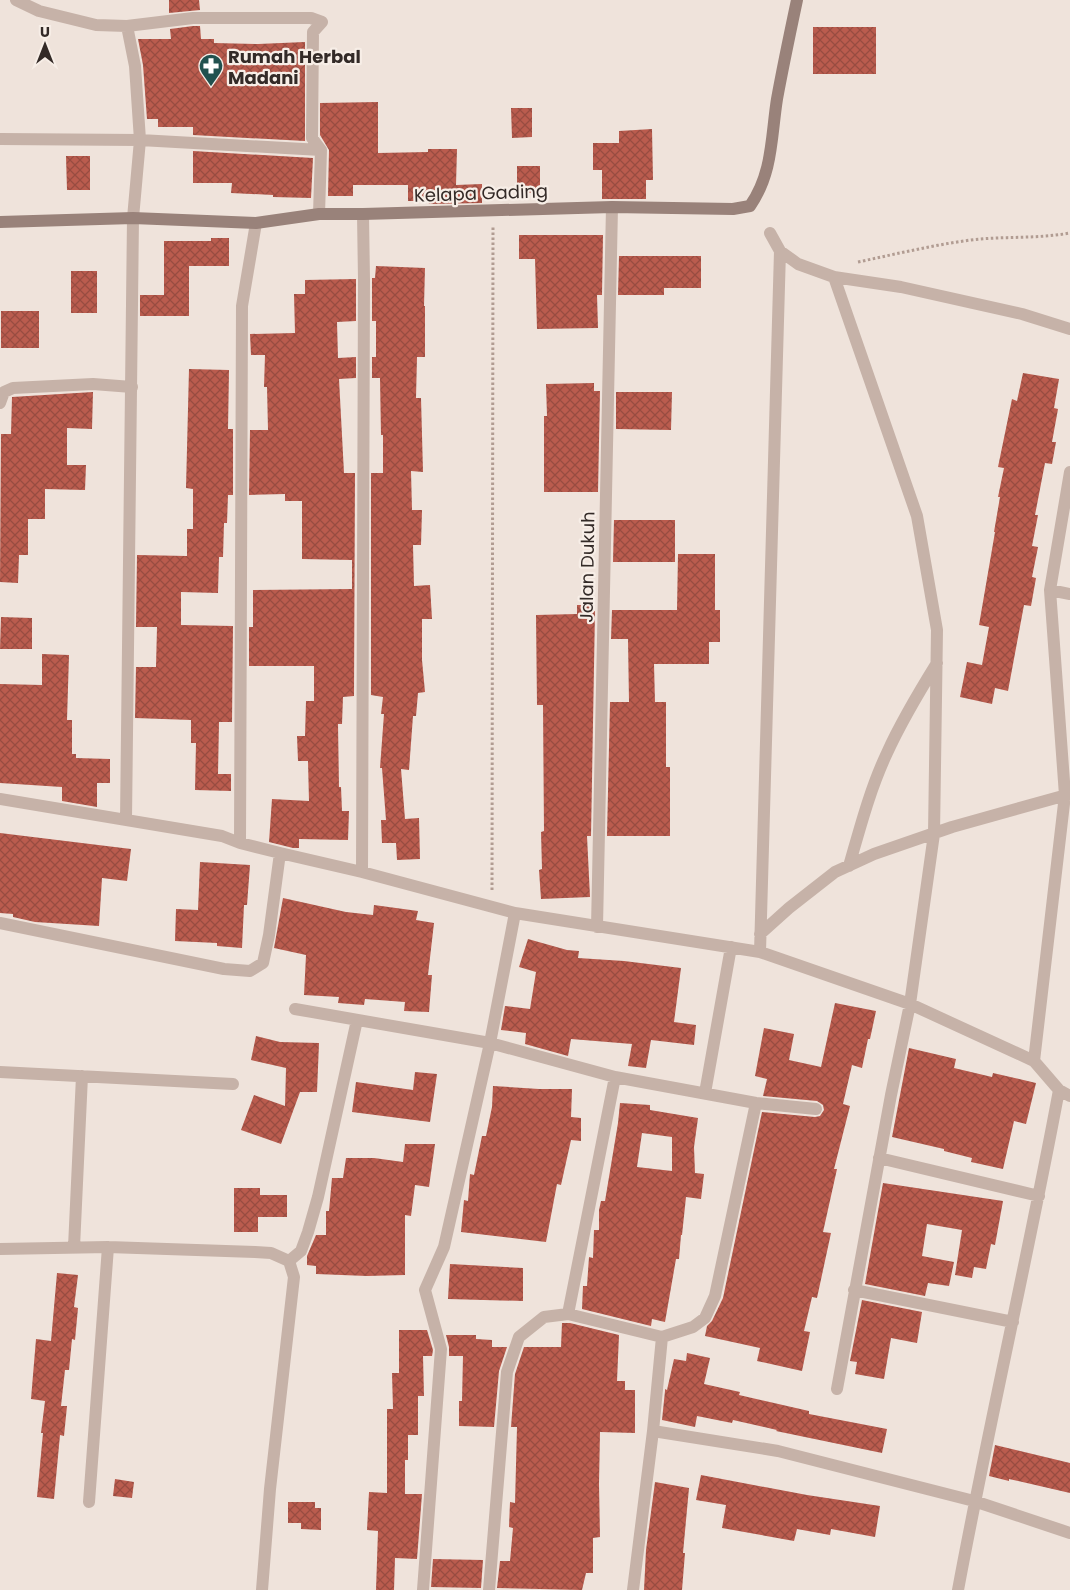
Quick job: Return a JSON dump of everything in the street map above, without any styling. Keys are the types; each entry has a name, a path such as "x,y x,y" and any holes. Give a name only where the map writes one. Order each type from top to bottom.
{"street":[{"path":"16,0 39,11 96,25 127,26 193,18 310,18 322,22 313,32 312,138 321,150 319,214"},
{"name":"Kelapa Gading","path":"0,222 133,218 256,223 319,214 612,207 733,210 750,206 760,192 769,164 777,100 797,0"},
{"path":"126,820 133,218 140,140 135,66 127,26"},
{"path":"0,139 140,140 321,150"},
{"name":"Jalan Dukuh","path":"597,927 612,207"},
{"path":"362,872 363,214"},
{"path":"240,843 242,306 256,223"},
{"path":"770,233 780,251 798,264 834,277 901,286 1022,314 1070,329"},
{"path":"760,952 780,251"},
{"path":"834,277 917,516 937,630 934,834 910,1004 890,1095 837,1389"},
{"path":"0,403 4,392 13,388 92,384 132,387"},
{"path":"1034,1061 1067,794 1050,590 1070,472"},
{"path":"1050,590 1070,594"},
{"path":"849,866 867,804 886,755 910,706 937,663"},
{"path":"760,934 789,908 835,872 874,854 1067,794"},
{"path":"0,799 222,836 240,843 362,872 515,913 760,952 910,1004 1034,1061 1064,1093 1039,1196 974,1500 958,1590"},
{"path":"0,923 224,969 250,971 263,963 269,936 280,853"},
{"path":"423,1590 440,1349 425,1290 444,1247 490,1043 515,913"},
{"path":"705,1093 731,947"},
{"path":"295,1009 490,1043 615,1077 756,1102 816,1109"},
{"path":"289,1261 301,1251 318,1197 357,1020"},
{"path":"0,1072 233,1084"},
{"path":"74,1247 82,1076"},
{"path":"568,1314 615,1077"},
{"path":"489,1590 507,1372 519,1337 544,1317 568,1314 662,1337 693,1327 705,1318 715,1296 756,1102"},
{"path":"879,1158 1039,1196"},
{"path":"89,1502 108,1247"},
{"path":"0,1249 108,1247 270,1253 289,1261 294,1277 270,1489 262,1590"},
{"path":"854,1290 1013,1322"},
{"path":"633,1590 654,1431 662,1337"},
{"path":"654,1431 778,1451 974,1500 1070,1533"}],"path":[{"path":"492,906 494,210"},
{"path":"857,262 935,245 1070,232"}],"building":[{"path":"169,0 199,0 200,10 169,13"},
{"path":"200,26 201,39 214,39 214,43 305,42 305,141 193,135 193,127 158,127 158,119 147,119 143,65 138,39 171,39 170,29"},
{"path":"813,27 876,27 876,74 813,74"},
{"path":"378,102 378,153 428,152 428,149 457,149 456,185 482,184 482,203 429,204 428,201 408,201 408,185 353,185 353,196 328,196 329,150 320,135 320,103"},
{"path":"511,108 532,108 532,137 512,138"},
{"path":"652,129 653,180 646,180 646,199 602,199 602,170 593,170 593,143 619,143 619,131"},
{"path":"193,151 313,158 311,198 231,193 232,183 193,183"},
{"path":"66,156 90,156 90,190 67,190"},
{"path":"517,166 540,166 540,193 517,193"},
{"path":"519,235 603,235 602,295 597,295 598,328 537,329 535,259 519,259"},
{"path":"211,238 229,238 229,266 189,266 189,316 140,316 140,295 164,295 164,241 211,241"},
{"path":"619,256 701,256 701,288 664,288 664,295 618,295"},
{"path":"376,266 425,268 425,357 417,357 416,398 421,398 423,472 411,471 412,510 422,510 421,545 413,545 414,586 430,585 432,619 422,619 422,660 425,692 418,693 416,716 413,716 409,770 401,769 405,819 419,818 420,859 397,860 396,843 382,843 381,820 386,820 382,768 380,768 384,714 381,714 383,697 371,695 371,473 383,473 380,378 372,378 372,357 376,357 376,321 372,321 372,278 375,278"},
{"path":"71,271 97,271 97,313 71,313"},
{"path":"356,279 356,321 337,322 338,358 356,357 356,378 339,379 344,473 355,473 354,696 343,697 342,724 338,724 339,787 341,787 342,811 349,811 348,840 299,839 299,848 293,848 269,842 272,799 309,801 308,761 298,761 297,736 305,736 306,701 314,701 314,666 249,666 249,627 253,627 253,590 352,589 352,560 302,559 302,501 285,501 285,494 249,495 250,430 268,430 267,387 264,387 265,355 251,355 250,334 295,333 294,294 305,294 305,280"},
{"path":"1,311 39,311 39,348 1,348"},
{"path":"189,369 229,370 228,429 233,429 233,495 228,495 227,523 224,523 223,557 219,557 218,593 181,592 181,625 233,626 232,722 219,722 218,774 231,774 231,791 195,790 196,743 191,743 191,720 135,718 136,667 156,667 157,627 136,627 137,555 187,556 187,529 193,529 193,489 186,488"},
{"path":"1023,373 1059,379 1054,408 1058,409 1052,442 1056,442 1052,464 1045,463 1035,515 1038,515 1032,546 1038,547 1032,577 1036,578 1031,606 1024,605 1008,691 995,688 992,704 960,697 967,662 982,665 989,627 979,625 1004,468 998,467 1012,399 1017,401"},
{"path":"594,383 594,391 600,391 598,492 544,492 544,416 547,416 546,384"},
{"path":"93,392 92,429 67,428 67,465 86,465 85,490 45,489 45,519 28,519 28,555 19,555 18,583 0,582 1,434 11,434 12,397"},
{"path":"616,392 672,392 671,430 616,429"},
{"path":"614,520 675,520 675,562 613,562"},
{"path":"678,554 715,554 715,610 720,610 720,642 709,642 709,664 654,664 655,702 666,702 666,767 670,767 670,836 607,836 610,702 629,702 628,639 611,639 612,610 677,610"},
{"path":"577,605 594,605 595,611 591,836 587,836 590,897 541,899 539,870 542,869 541,832 544,831 543,705 537,705 536,615 577,614"},
{"path":"1,617 32,618 32,649 0,649"},
{"path":"42,654 69,655 67,720 72,720 72,754 76,754 76,758 110,759 110,783 97,783 97,807 62,801 62,787 0,783 0,684 42,685"},
{"path":"0,833 131,849 127,881 102,878 99,926 35,922 13,917 13,914 0,913"},
{"path":"200,862 250,865 247,905 244,905 242,948 217,946 217,943 175,941 176,909 198,910"},
{"path":"283,898 346,912 373,915 374,905 418,911 416,920 434,923 428,975 432,975 429,1012 404,1011 405,1002 365,999 364,1005 338,1003 339,997 304,995 306,955 274,948"},
{"path":"528,939 567,950 579,951 578,958 681,968 674,1022 696,1025 694,1045 651,1040 646,1068 628,1066 632,1044 571,1039 568,1056 525,1044 526,1033 501,1030 505,1006 530,1009 536,972 519,967"},
{"path":"835,1003 876,1011 862,1068 852,1065 843,1104 850,1106 834,1169 837,1169 823,1232 831,1233 817,1298 812,1297 804,1331 810,1332 802,1371 757,1361 760,1348 705,1336 707,1326 712,1321 723,1298 762,1112 815,1117 820,1116 824,1110 823,1105 817,1101 763,1096 767,1079 755,1076 764,1028 794,1034 789,1060 821,1067"},
{"path":"256,1036 280,1042 319,1043 317,1092 300,1092 281,1144 241,1130 254,1095 285,1106 286,1068 251,1060"},
{"path":"909,1048 956,1059 954,1068 992,1077 993,1073 1036,1083 1026,1124 1014,1121 1003,1169 971,1162 972,1158 944,1151 944,1149 892,1137"},
{"path":"415,1072 437,1074 430,1122 352,1112 356,1082 413,1090"},
{"path":"493,1086 572,1089 571,1117 581,1118 581,1141 571,1140 561,1185 557,1184 546,1242 461,1232 464,1200 468,1201 470,1174 474,1175 482,1136 486,1136 492,1107"},
{"path":"620,1103 650,1105 650,1110 698,1118 694,1147 695,1173 704,1174 701,1199 686,1197 679,1259 676,1259 665,1322 652,1319 651,1326 582,1309 583,1286 587,1286 589,1257 593,1258 594,1230 599,1230 599,1210 601,1201 605,1201","holes":["642,1133 672,1137 672,1171 637,1167"]},
{"path":"405,1144 435,1144 429,1187 415,1185 411,1216 405,1215 405,1275 316,1274 316,1266 307,1265 307,1256 316,1235 326,1235 326,1211 329,1211 332,1178 343,1178 346,1158 374,1158 403,1162"},
{"path":"883,1183 1003,1201 995,1245 991,1244 986,1269 974,1267 972,1278 955,1275 962,1230 927,1224 922,1256 954,1262 949,1286 928,1283 925,1296 865,1284"},
{"path":"234,1188 260,1188 260,1195 287,1195 287,1217 258,1217 258,1232 234,1232"},
{"path":"450,1264 523,1268 523,1301 448,1299"},
{"path":"57,1273 78,1275 74,1307 78,1308 75,1340 72,1339 69,1370 65,1370 61,1406 67,1406 64,1436 60,1435 54,1499 37,1497 45,1401 31,1399 36,1339 51,1341"},
{"path":"862,1300 922,1312 917,1343 891,1338 884,1379 855,1374 857,1362 850,1361"},
{"path":"562,1323 570,1323 619,1335 617,1381 625,1381 625,1390 635,1390 635,1433 600,1432 600,1537 593,1538 593,1573 586,1573 582,1590 497,1588 500,1561 510,1561 513,1528 509,1527 510,1502 515,1503 517,1427 511,1427 515,1374 524,1347 561,1347"},
{"path":"399,1330 427,1330 433,1350 432,1356 423,1356 424,1396 418,1396 418,1435 408,1435 408,1460 405,1460 405,1494 422,1494 417,1559 395,1558 394,1590 376,1590 378,1531 367,1530 369,1492 387,1493 387,1409 393,1409 392,1373 399,1373"},
{"path":"446,1335 476,1335 476,1339 492,1340 492,1347 507,1347 499,1371 494,1427 459,1426 459,1401 462,1401 463,1356 449,1356"},
{"path":"687,1353 710,1358 704,1384 740,1392 739,1395 809,1411 809,1414 887,1429 882,1453 733,1420 732,1423 697,1416 695,1427 662,1420 665,1389 667,1390 674,1359 686,1361"},
{"path":"995,1445 1070,1463 1070,1493 989,1476"},
{"path":"701,1475 807,1495 880,1506 875,1537 831,1529 830,1535 797,1529 794,1541 722,1528 726,1505 696,1500"},
{"path":"115,1479 134,1482 132,1498 113,1496"},
{"path":"655,1482 689,1488 683,1553 685,1553 682,1590 644,1590 646,1550"},
{"path":"288,1502 315,1502 315,1508 321,1508 321,1530 301,1529 301,1523 288,1523"},
{"path":"433,1559 483,1560 481,1588 431,1587"}],"place":[{"name":"Rumah Herbal Madani","path":"211,87"}]}
